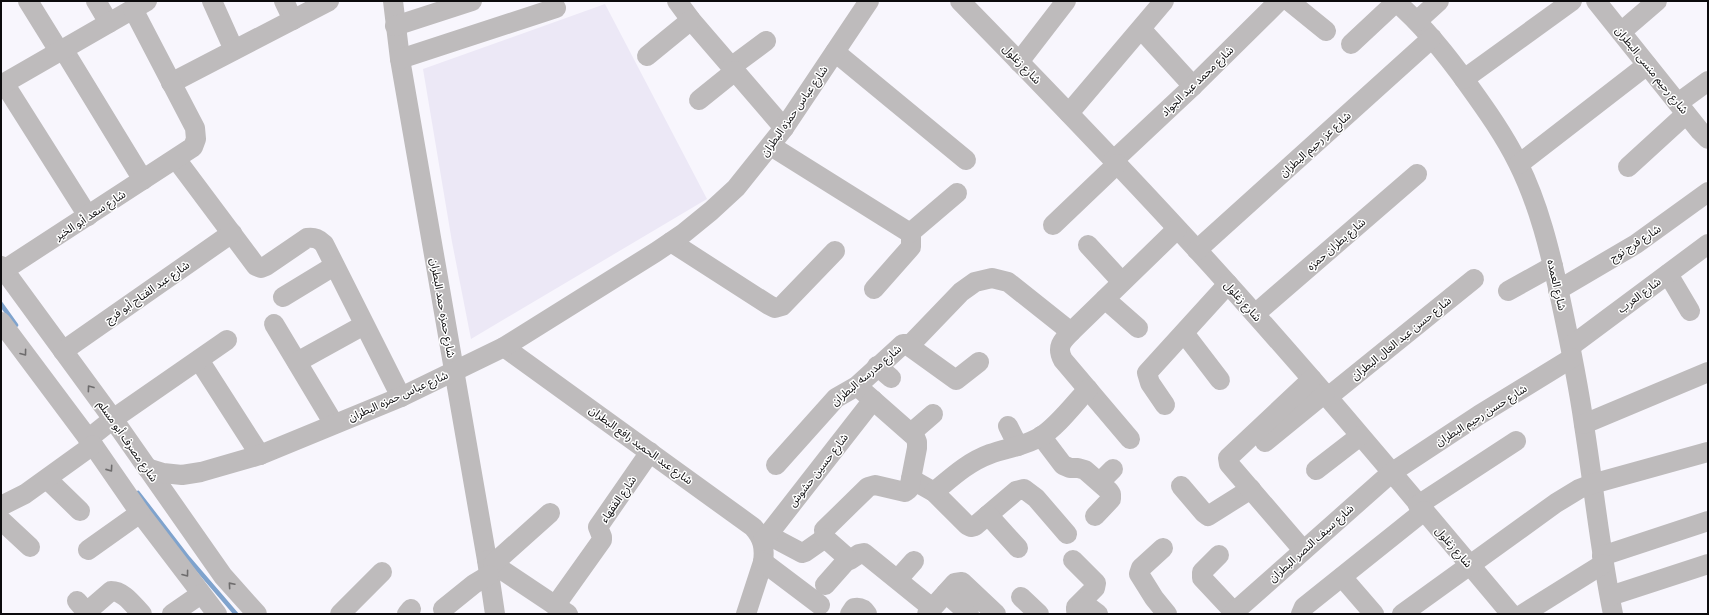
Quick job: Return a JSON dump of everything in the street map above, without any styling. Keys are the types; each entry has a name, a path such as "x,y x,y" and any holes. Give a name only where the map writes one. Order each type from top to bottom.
{"street":[{"path":"28,1 61,50 142,180"},
{"path":"96,1 109,23"},
{"path":"212,1 234,50"},
{"path":"284,1 293,20"},
{"path":"88,216 3,84 140,5 171,83 329,1"},
{"name":"شارع حمزه حمد البطران","path":"392,1 400,59 454,371 490,567 495,614"},
{"path":"395,26 472,1"},
{"path":"677,1 691,20 784,128"},
{"name":"شارع عباس حمزه البطران","path":"147,468 163,474 182,475 201,472 260,455 400,396 504,347 671,242 711,211 736,188 771,146 869,1"},
{"path":"1019,62 1066,1"},
{"path":"1069,113 1164,1"},
{"name":"شارع محمد عبد الجواد","path":"1053,225 1279,1"},
{"path":"1289,1 1326,31"},
{"path":"1351,44 1395,1"},
{"name":"شارع العمده","path":"1395,1 1417,21 1432,38 1500,129 1519,164 1534,201 1545,232 1572,352 1611,605"},
{"path":"1417,21 1439,1"},
{"path":"1464,79 1572,1"},
{"name":"شارع رحيم منسى البطران","path":"1596,1 1708,139"},
{"path":"1621,32 1657,1"},
{"name":"شارع زغلول","path":"966,3 1019,62 1069,113 1255,314 1322,390 1511,614"},
{"path":"400,59 556,8"},
{"path":"647,56 691,20"},
{"path":"1141,28 1193,86"},
{"name":"شارع عز رحيم البطران","path":"1197,250 1432,38"},
{"path":"698,100 766,41"},
{"path":"835,52 966,160"},
{"path":"1519,164 1647,64"},
{"path":"1628,167 1708,81"},
{"name":"شارع سعد أبو الخير","path":"2,268 88,216 193,147 196,139 195,128 171,83"},
{"path":"771,146 910,233 911,247 874,289"},
{"path":"176,159 252,262 261,268 307,238 314,237 324,244 400,396"},
{"name":"شارع بطران حمزه","path":"1255,314 1417,174"},
{"name":"شارع فرج نوح","path":"1558,290 1636,244 1708,192"},
{"path":"910,233 958,193"},
{"path":"1130,439 1060,354 1059,348 1061,342 1177,229"},
{"name":"شارع عبد الفتاح أبو فرج","path":"63,351 232,233"},
{"path":"671,242 775,308 788,302 835,250"},
{"name":"شارع العرب","path":"1572,352 1668,274 1708,244"},
{"path":"1088,245 1122,282"},
{"path":"283,296 334,266"},
{"path":"1508,291 1553,266"},
{"name":"شارع مصرف أبو مسلم","path":"2,268 113,419 223,576 256,614"},
{"path":"1668,274 1690,311"},
{"name":"شارع مدرسه البطران","path":"909,346 961,292 975,282 992,278 1008,282 1071,332"},
{"name":"شارع حسن عبد العال البطران","path":"1322,390 1474,279"},
{"path":"1165,404 1150,383 1147,373 1228,284"},
{"path":"1105,299 1138,328"},
{"path":"274,324 334,424"},
{"path":"297,362 364,324"},
{"path":"4,331 90,442 217,614"},
{"path":"1184,332 1220,380"},
{"path":"1,506 25,494 47,479 90,442 113,419 227,340"},
{"name":"شارع مدرسه البطران","path":"776,466 836,398 884,372 900,346 906,344 956,380 979,362"},
{"name":"شارع عبد الحميد رافع البطران","path":"504,347 753,527 764,548"},
{"name":"شارع حسن رحيم البطران","path":"1391,473 1572,352"},
{"path":"199,360 260,455"},
{"path":"1584,424 1708,372"},
{"path":"857,386 915,437 917,442 909,489 905,492 875,485 868,487 824,530 825,538 848,559 852,560 859,554 864,553 898,579 930,611 955,583 962,582 996,614"},
{"path":"934,492 956,473 978,459 1030,442 1042,436 1088,389"},
{"path":"1265,442 1322,390"},
{"path":"1303,550 1229,464 1228,458 1322,390"},
{"name":"شارع حسين حشوش","path":"764,548 873,400"},
{"path":"911,433 933,414"},
{"path":"1008,426 1018,446"},
{"path":"1042,436 1063,465 1106,476 1109,491 1112,494 1111,498 1095,516"},
{"path":"1316,470 1360,436"},
{"path":"1300,614 1304,607 1342,577 1421,508 1516,441"},
{"name":"شارع الفقهاء","path":"490,567 561,610 602,540 598,527 650,452"},
{"path":"1402,614 1567,496 1592,484 1708,452"},
{"name":"شارع سيف النصر البطران","path":"1236,612 1303,550 1391,473"},
{"path":"47,479 80,511"},
{"path":"911,479 934,492 967,525 971,527 975,526 1016,491 1024,489 1036,498 1067,534"},
{"path":"1181,486 1204,514 1208,516 1251,489"},
{"path":"88,550 162,490"},
{"path":"443,609 474,584 490,567 550,513"},
{"path":"988,515 1018,548"},
{"path":"1,520 30,547"},
{"path":"1522,614 1603,560 1708,521"},
{"path":"764,548 802,553 825,538"},
{"path":"764,548 820,606"},
{"path":"746,614 764,548"},
{"path":"1163,548 1141,568 1139,574 1154,598 1167,614"},
{"path":"1219,555 1202,572 1202,578 1236,612"},
{"path":"825,584 848,559"},
{"path":"1073,560 1096,584 1095,588 1081,608 1098,614"},
{"path":"898,579 914,561"},
{"path":"1611,605 1708,564"},
{"path":"340,614 382,572"},
{"path":"1342,577 1374,614"},
{"path":"77,601 84,609 89,610 111,591 116,591 121,593 133,611"},
{"path":"946,593 969,614"},
{"path":"172,614 201,594"},
{"path":"1021,597 1039,614"},
{"path":"850,614 854,608 858,608 863,609 867,614"}],"shaded area":[{"path":"605,4 707,199 471,339 452,242 423,69"}],"waterway":[{"path":"1,304 16,325"},
{"path":"138,493 188,558 236,614"}]}
